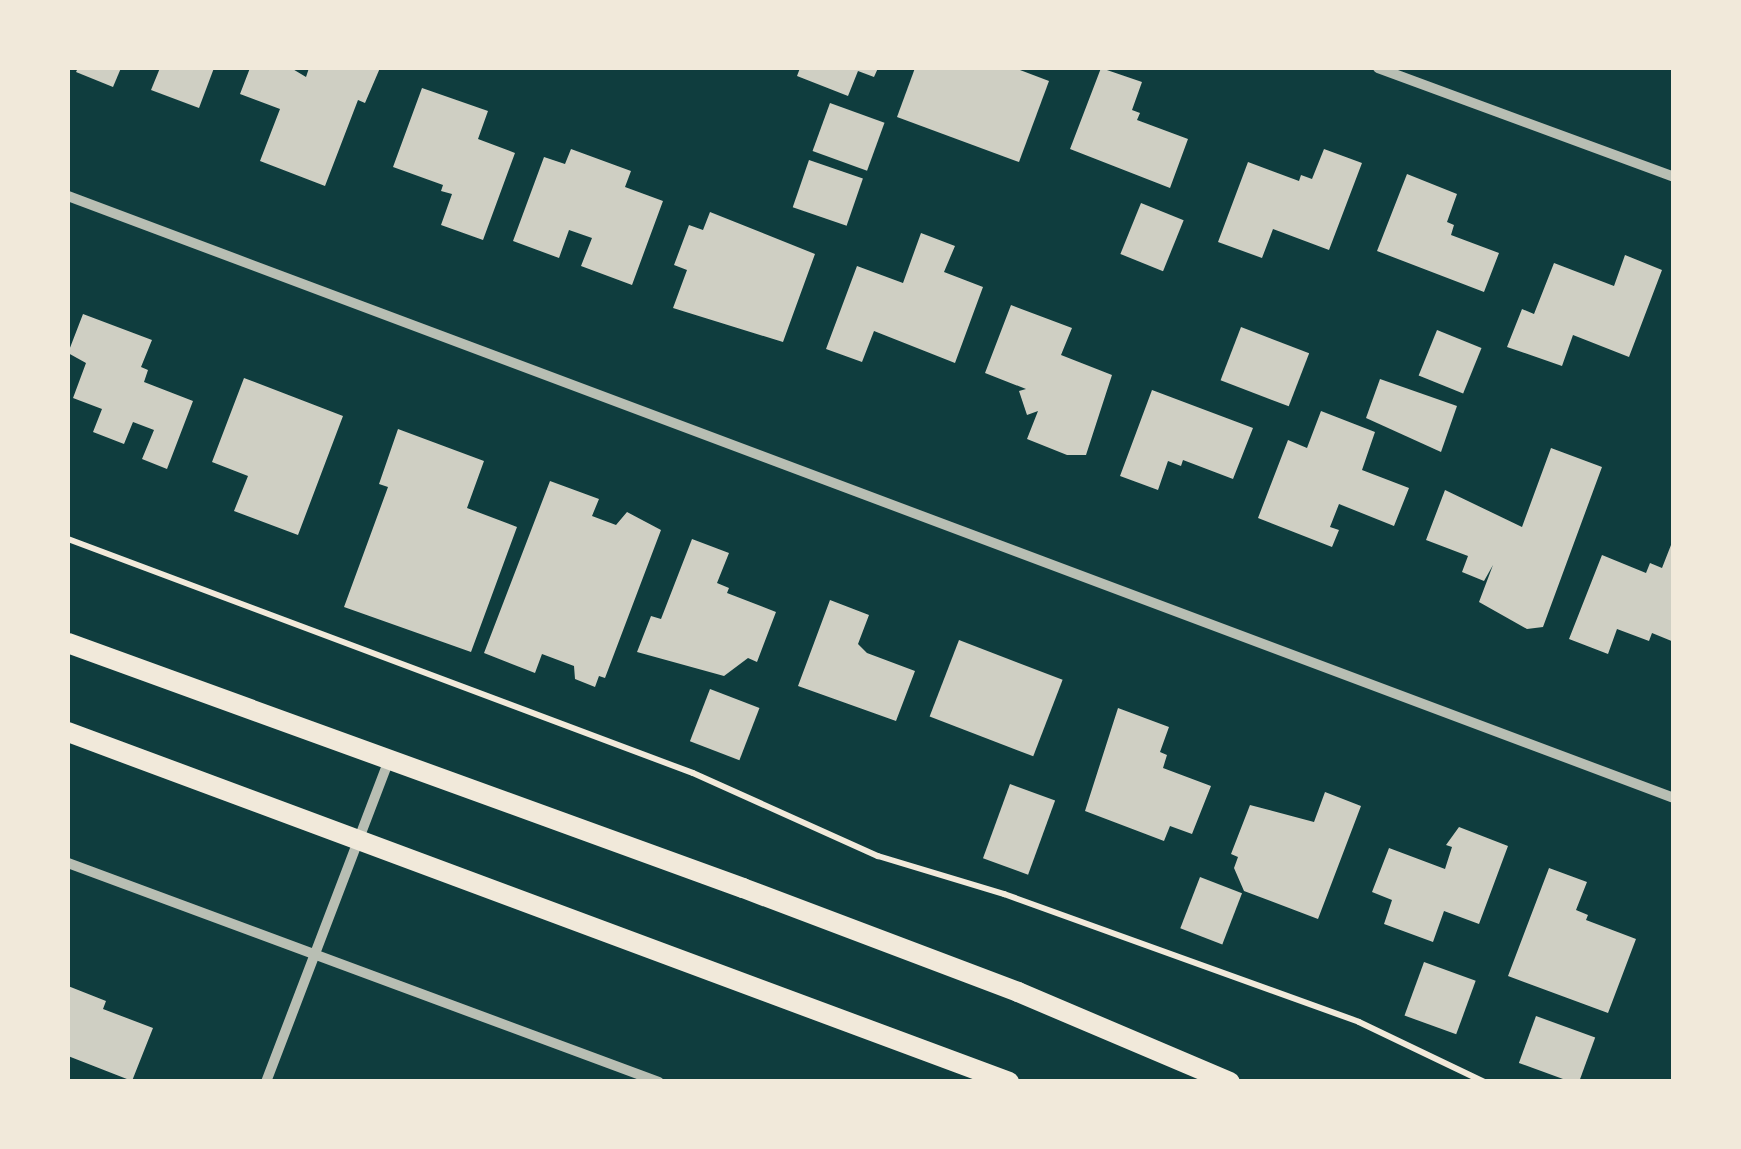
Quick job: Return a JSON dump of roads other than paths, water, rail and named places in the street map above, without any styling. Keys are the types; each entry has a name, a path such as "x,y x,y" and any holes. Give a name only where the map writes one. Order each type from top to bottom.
{"main road":[{"path":"68,643 391,756 1018,992 1230,1082"},
{"path":"68,732 360,835 1009,1082"}],"street":[{"path":"1378,68 1674,176"},
{"path":"68,196 1674,798"},
{"path":"266,1082 391,756"},
{"path":"68,863 659,1082"}]}
